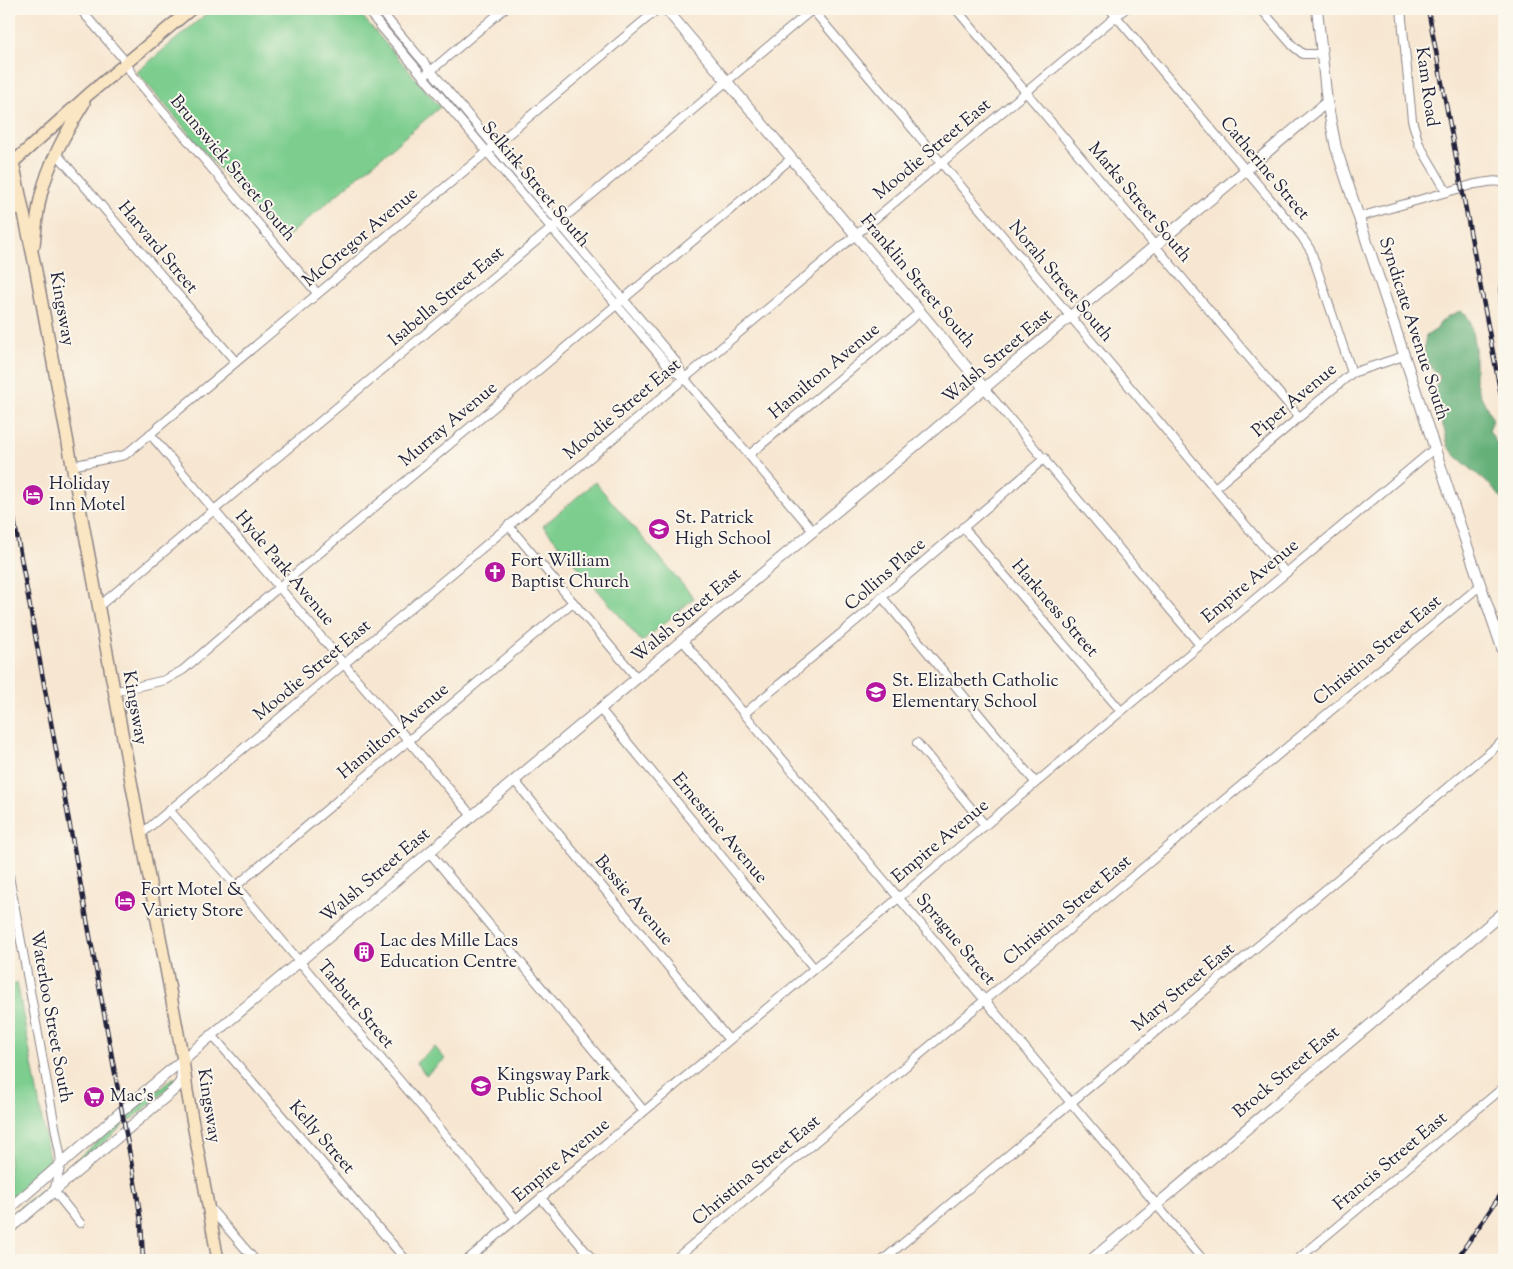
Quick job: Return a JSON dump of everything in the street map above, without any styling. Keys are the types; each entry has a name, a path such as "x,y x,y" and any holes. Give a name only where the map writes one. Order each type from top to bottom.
{"main road":[{"path":"11,164 126,62 191,9"},
{"path":"32,254 41,195 56,153 89,94"},
{"name":"Kingsway","path":"11,164 32,254 183,1060 218,1260"},
{"path":"9,194 16,201 32,254"}],"street":[{"name":"Brunswick Street South","path":"80,9 126,62 131,73 317,293"},
{"name":"Selkirk Street South","path":"366,9 487,152 556,225"},
{"name":"Selkirk Street South","path":"379,9 494,146 620,302 671,369 684,378 814,531"},
{"path":"424,76 504,9"},
{"name":"McGregor Avenue","path":"71,466 125,455 658,9"},
{"name":"Franklin Street South","path":"666,9 1200,644"},
{"name":"Isabella Street East","path":"98,607 812,9"},
{"name":"Norah Street South","path":"812,9 1286,573"},
{"name":"Marks Street South","path":"956,9 1299,417"},
{"name":"Catherine Street","path":"1110,9 1302,237 1311,251 1352,373"},
{"name":"Moodie Street East","path":"140,835 1125,9"},
{"path":"1261,9 1293,46 1303,54 1322,54"},
{"name":"Syndicate Avenue South","path":"1317,9 1327,102 1336,148 1504,654"},
{"name":"Kam Road","path":"1401,9 1412,120 1419,144 1446,192"},
{"name":"Walsh Street East","path":"9,1209 514,780 1327,102"},
{"name":"Harvard Street","path":"56,153 236,362"},
{"name":"Murray Avenue","path":"113,692 165,680 174,675 792,158"},
{"path":"1359,217 1490,181 1504,183"},
{"name":"Hamilton Avenue","path":"749,455 920,312"},
{"name":"Piper Avenue","path":"1215,488 1352,373 1404,356"},
{"name":"Hyde Park Avenue","path":"150,434 472,816"},
{"name":"Empire Avenue","path":"467,1260 1435,448"},
{"name":"Collins Place","path":"745,713 869,610 1045,458"},
{"path":"508,525 637,678"},
{"name":"Harkness Street","path":"964,527 1121,711"},
{"name":"Christina Street East","path":"674,1260 1481,585"},
{"path":"882,597 1035,782"},
{"name":"Hamilton Avenue","path":"236,886 572,602"},
{"name":"Sprague Street","path":"683,641 1203,1260"},
{"name":"Ernestine Avenue","path":"600,710 814,968"},
{"name":"Mary Street East","path":"883,1260 1504,740"},
{"path":"917,743 985,825"},
{"name":"Bessie Avenue","path":"514,780 729,1040"},
{"name":"Tarbutt Street","path":"170,811 236,886 516,1219"},
{"path":"429,852 644,1112"},
{"name":"Waterloo Street South","path":"9,876 12,908 61,1164"},
{"name":"Brock Street East","path":"1091,1260 1504,912"},
{"name":"Kelly Street","path":"212,1035 406,1260"},
{"path":"9,1229 175,1089 181,1082 183,1060"},
{"name":"Francis Street East","path":"1298,1260 1504,1087"},
{"path":"54,1192 61,1164"},
{"path":"54,1192 80,1222"},
{"path":"541,1198 593,1260"},
{"path":"208,1206 255,1260"}],"green space":[{"path":"212,9 356,9 440,107 281,242 137,72"},
{"path":"1460,311 1466,314 1470,321 1475,348 1475,379 1478,390 1493,420 1489,430 1504,456 1504,501 1491,486 1456,456 1448,446 1444,428 1434,408 1433,391 1440,376 1426,359 1424,349 1426,336 1437,329 1440,323 1447,317"},
{"path":"595,482 694,598 642,642 543,526"},
{"path":"17,982 50,1163 49,1169 9,1203 9,990"},
{"path":"435,1047 445,1059 426,1075 416,1063"},
{"path":"173,1078 177,1079 177,1081 131,1120 128,1119 127,1116 129,1114"},
{"path":"122,1123 122,1127 77,1165 74,1163 118,1124"},
{"path":"42,1189 45,1191 44,1193 9,1222 9,1216"}],"railway":[{"path":"1428,9 1504,411"},
{"path":"1504,275 1501,290 1504,335"},
{"path":"9,492 137,1194 143,1260"},
{"path":"1456,1260 1504,1190"}],"place":[{"name":"Holiday Inn Motel","path":"33,495"},
{"name":"St. Patrick High School","path":"659,529"},
{"name":"Fort William Baptist Church","path":"495,572"},
{"name":"St. Elizabeth Catholic Elementary School","path":"876,692"},
{"name":"Fort Motel & Variety Store","path":"125,901"},
{"name":"Lac des Mille Lacs Education Centre","path":"364,952"},
{"name":"Kingsway Park Public School","path":"481,1086"},
{"name":"Mac's","path":"94,1097"}]}
